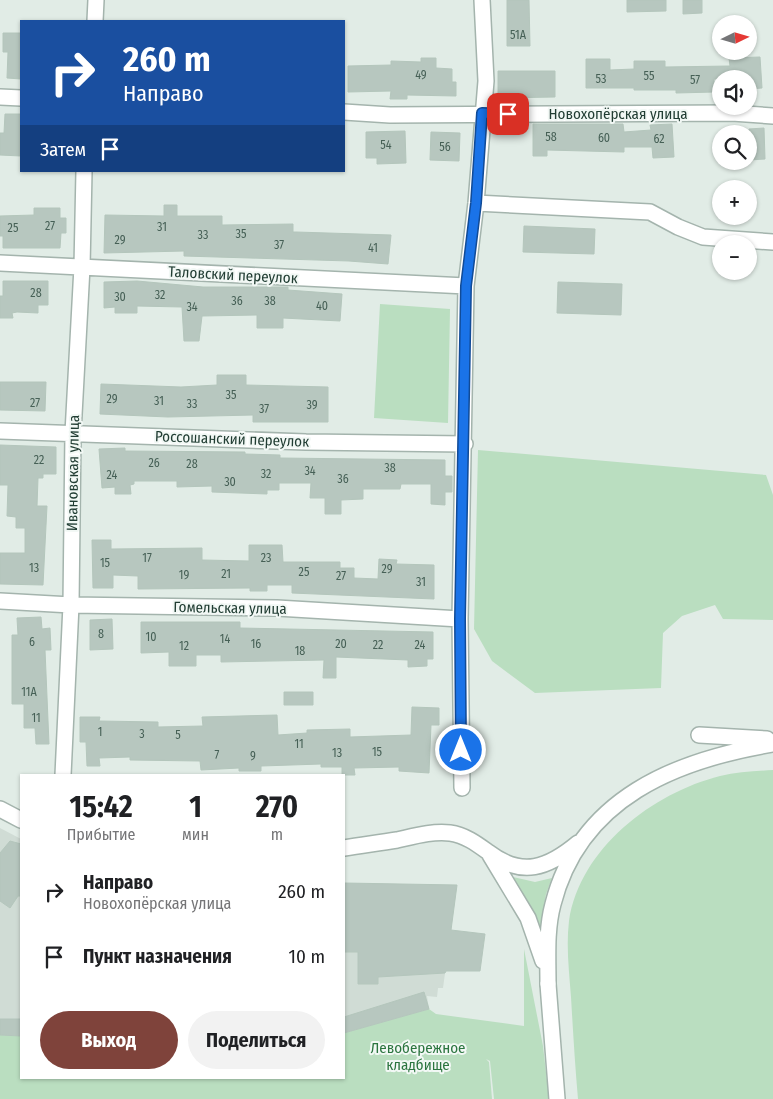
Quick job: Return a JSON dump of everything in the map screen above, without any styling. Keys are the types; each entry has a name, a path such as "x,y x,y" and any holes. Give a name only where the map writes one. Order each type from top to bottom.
{"street":[{"path":"95,20 96,0"},
{"path":"462,788 460,619 465,444 466,286 476,203 486,81 482,0"},
{"path":"0,96 20,98"},
{"name":"Новохопёрская улица","path":"345,112 390,115 732,113 773,116"},
{"name":"Ивановская улица","path":"63,774 70,605 73,433 82,267 84,172"},
{"path":"476,203 650,212 678,227 703,237 773,242"},
{"name":"Таловский переулок","path":"0,263 466,286"},
{"name":"Россошанский переулок","path":"0,431 306,442 465,444"},
{"name":"Гомельская улица","path":"0,601 70,605 277,608 460,619"},
{"path":"699,735 773,740"},
{"path":"345,848 438,832 468,839 490,854 520,867 532,868 552,862 587,836 621,801 661,775 700,760 773,744"},
{"path":"0,809 20,819"},
{"path":"558,1099 548,984 548,940 553,903 569,864 587,836"},
{"path":"490,854 528,918 548,984"}],"shaded area":[{"path":"0,828 20,838 20,1036 0,1035"},
{"path":"345,883 457,885 443,988 438,988 437,997 427,996 429,1009 345,1033"}],"green space":[{"path":"380,304 450,309 448,423 374,418"},
{"path":"478,450 766,475 773,495 773,620 723,619 715,605 682,616 663,633 661,688 535,693 492,661 474,629"},
{"path":"773,770 773,1099 578,1099 568,959 568,930 576,895 588,870 604,848 624,828 646,810 670,796 695,784 720,776"},
{"path":"513,877 535,882 552,878 546,894 540,930 534,913"},
{"name":"Левобережное кладбище","path":"524,949 543,1046 549,1099 494,1099 490,1061 486,1059 489,1062 492,1099 0,1099 0,1035 20,1036 20,1079 345,1079 345,1033 429,1009 436,1014 524,1026"}],"building":[{"path":"507,0 529,0 530,46 507,46"},
{"path":"627,0 666,0 666,11 627,12"},
{"path":"683,0 702,0 702,13 683,14"},
{"path":"3,33 20,33 20,79 7,78 8,52 3,52"},
{"path":"758,57 760,57 762,88 757,88 757,70 712,70 712,92 676,93 676,90 586,88 586,59 610,59 610,70 634,69 634,61 665,61 665,67 730,66 729,60 758,60"},
{"path":"421,58 436,58 436,68 452,69 452,82 456,82 456,96 407,95 407,99 390,99 391,91 348,92 348,66 391,65 391,61 421,62"},
{"path":"498,71 555,71 555,97 498,98"},
{"path":"5,114 20,114 20,156 0,155 0,133 4,133"},
{"path":"533,124 623,124 624,132 651,130 650,125 672,124 674,157 653,158 652,147 624,147 624,152 547,150 547,156 533,156"},
{"path":"757,128 764,128 765,159 757,160"},
{"path":"405,131 406,163 377,164 377,158 366,158 366,132"},
{"path":"431,132 460,133 459,161 430,160"},
{"path":"164,205 177,205 177,216 222,216 222,225 293,224 293,232 391,235 388,264 184,256 184,251 104,253 105,215 164,216"},
{"path":"34,208 60,208 60,218 66,218 66,233 61,233 60,248 3,248 3,236 0,236 0,216 34,215"},
{"path":"524,226 595,229 594,254 523,252"},
{"path":"3,281 48,281 48,305 38,305 38,313 17,312 12,313 13,318 0,318 0,296 3,296"},
{"path":"137,281 203,287 288,287 288,290 342,294 340,321 283,318 283,328 257,328 257,315 202,316 199,341 184,341 182,307 137,306 137,313 115,313 115,307 104,308 104,282"},
{"path":"558,282 622,284 621,315 557,313"},
{"path":"217,375 246,375 246,385 328,387 328,422 253,422 253,415 168,417 100,414 101,384 181,387 217,385"},
{"path":"0,382 46,382 45,411 0,410"},
{"path":"0,445 56,447 56,474 43,474 43,478 38,478 37,506 47,506 43,585 0,584 0,553 25,553 25,528 16,528 16,517 7,516 8,485 0,485"},
{"path":"125,448 125,451 245,452 245,454 280,455 280,458 445,460 445,476 452,476 452,492 445,492 445,505 431,504 431,484 401,484 400,489 363,489 363,499 341,500 341,514 325,514 325,498 310,498 311,483 279,483 279,490 267,490 267,494 212,492 212,486 177,487 177,481 134,481 134,484 130,485 131,494 115,494 115,487 102,488 99,449"},
{"path":"92,540 111,540 111,549 202,548 202,560 249,561 249,545 282,545 283,562 340,562 340,568 354,568 354,578 378,579 379,559 397,560 396,564 434,565 434,599 292,593 292,585 267,585 267,591 250,591 250,588 138,589 138,576 113,575 113,588 93,588"},
{"path":"41,617 42,629 50,628 51,650 45,650 49,744 36,744 35,728 24,728 24,704 12,704 12,635 18,635 17,618"},
{"path":"112,619 113,649 90,650 90,620"},
{"path":"141,622 240,622 240,628 433,632 433,659 427,659 427,666 408,667 408,660 336,657 336,678 323,678 324,660 221,662 221,655 196,655 196,666 169,666 169,652 141,653"},
{"path":"284,692 313,692 313,705 284,705"},
{"path":"412,707 439,708 439,725 431,725 429,773 399,771 399,767 354,768 355,775 345,775 342,774 342,767 321,767 321,764 261,766 261,771 239,771 239,768 201,770 200,761 130,760 130,757 99,758 100,766 87,766 86,742 80,742 80,717 100,717 99,721 158,722 158,727 203,726 202,717 277,715 278,735 307,733 307,730 350,729 350,737 411,735"},
{"path":"10,841 20,844 20,896 18,896 10,908 0,901 0,853"},
{"path":"345,883 457,885 451,930 485,934 480,971 446,971 445,973 378,977 378,984 358,984 358,952 345,952"},
{"path":"424,992 429,1009 345,1033 345,1017"},
{"path":"0,1019 20,1019 20,1036 0,1035"}],"route":[{"path":"461,750 460,619 465,444 466,286 476,203 482,113 508,114"}]}
